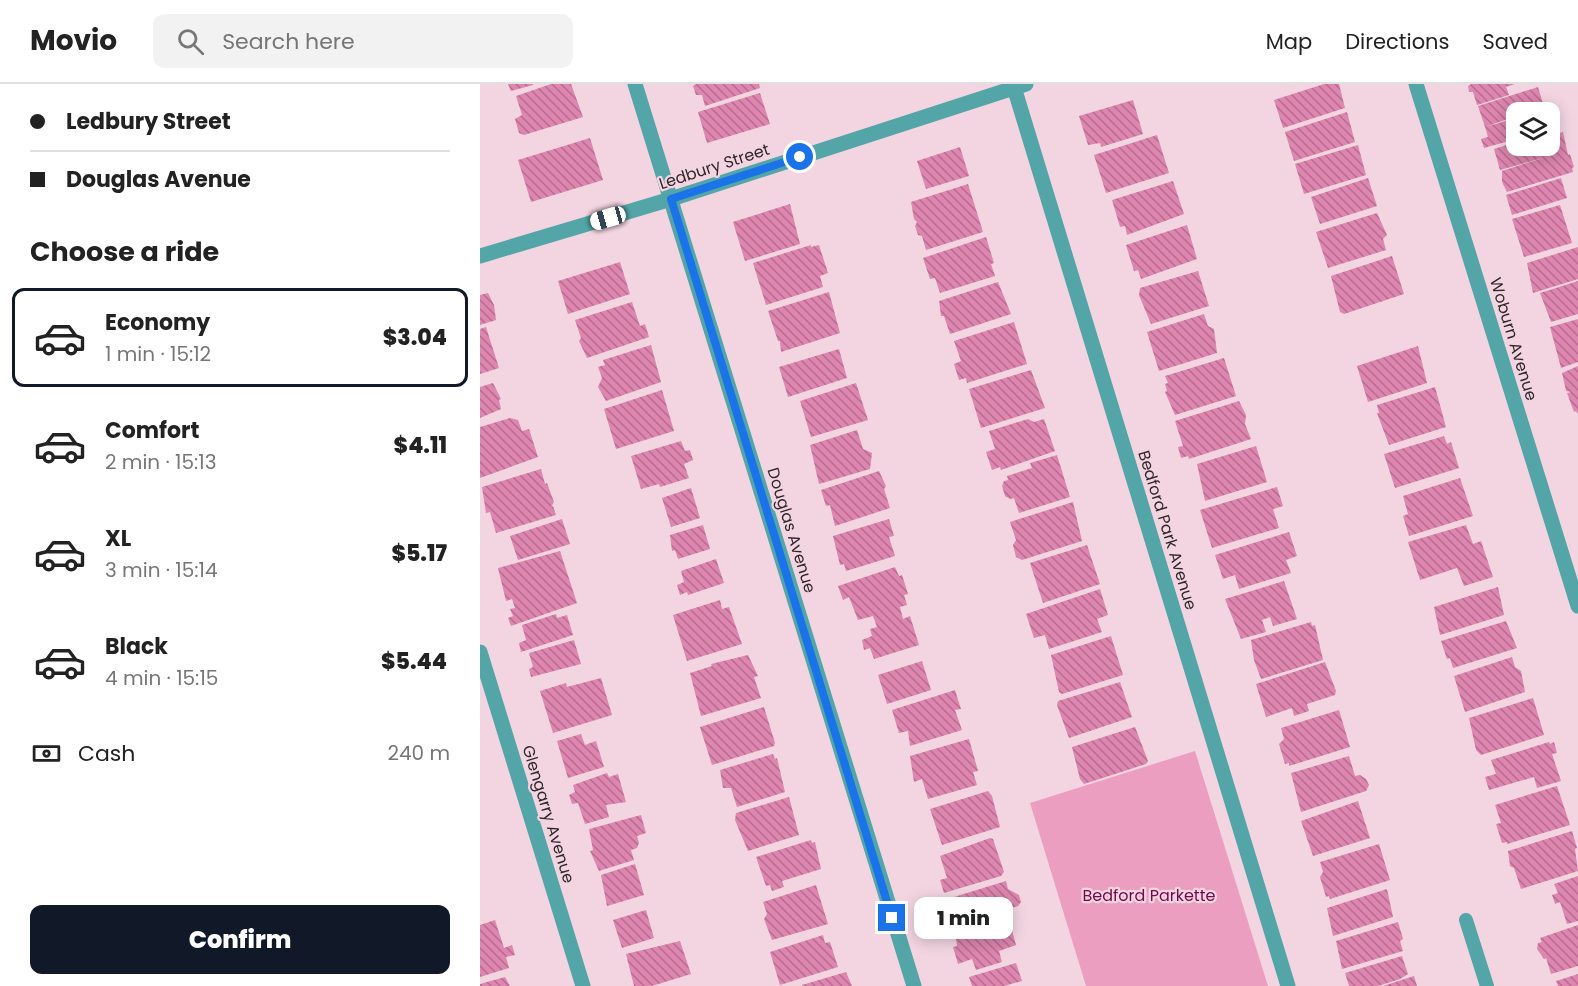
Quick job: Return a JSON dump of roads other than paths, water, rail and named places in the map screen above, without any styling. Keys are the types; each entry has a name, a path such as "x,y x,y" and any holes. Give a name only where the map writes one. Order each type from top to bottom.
{"street":[{"name":"Douglas Avenue","path":"635,84 914,986"},
{"name":"Woburn Avenue","path":"1416,84 1578,606"},
{"name":"Ledbury Street","path":"480,256 671,199 1018,85"},
{"name":"Bedford Park Avenue","path":"1018,85 1288,986"},
{"name":"Glengarry Avenue","path":"480,652 583,986"}],"lane":[{"path":"1467,920 1487,986"}],"park label":[{"name":"Bedford Parkette","path":"1149,895"}]}
